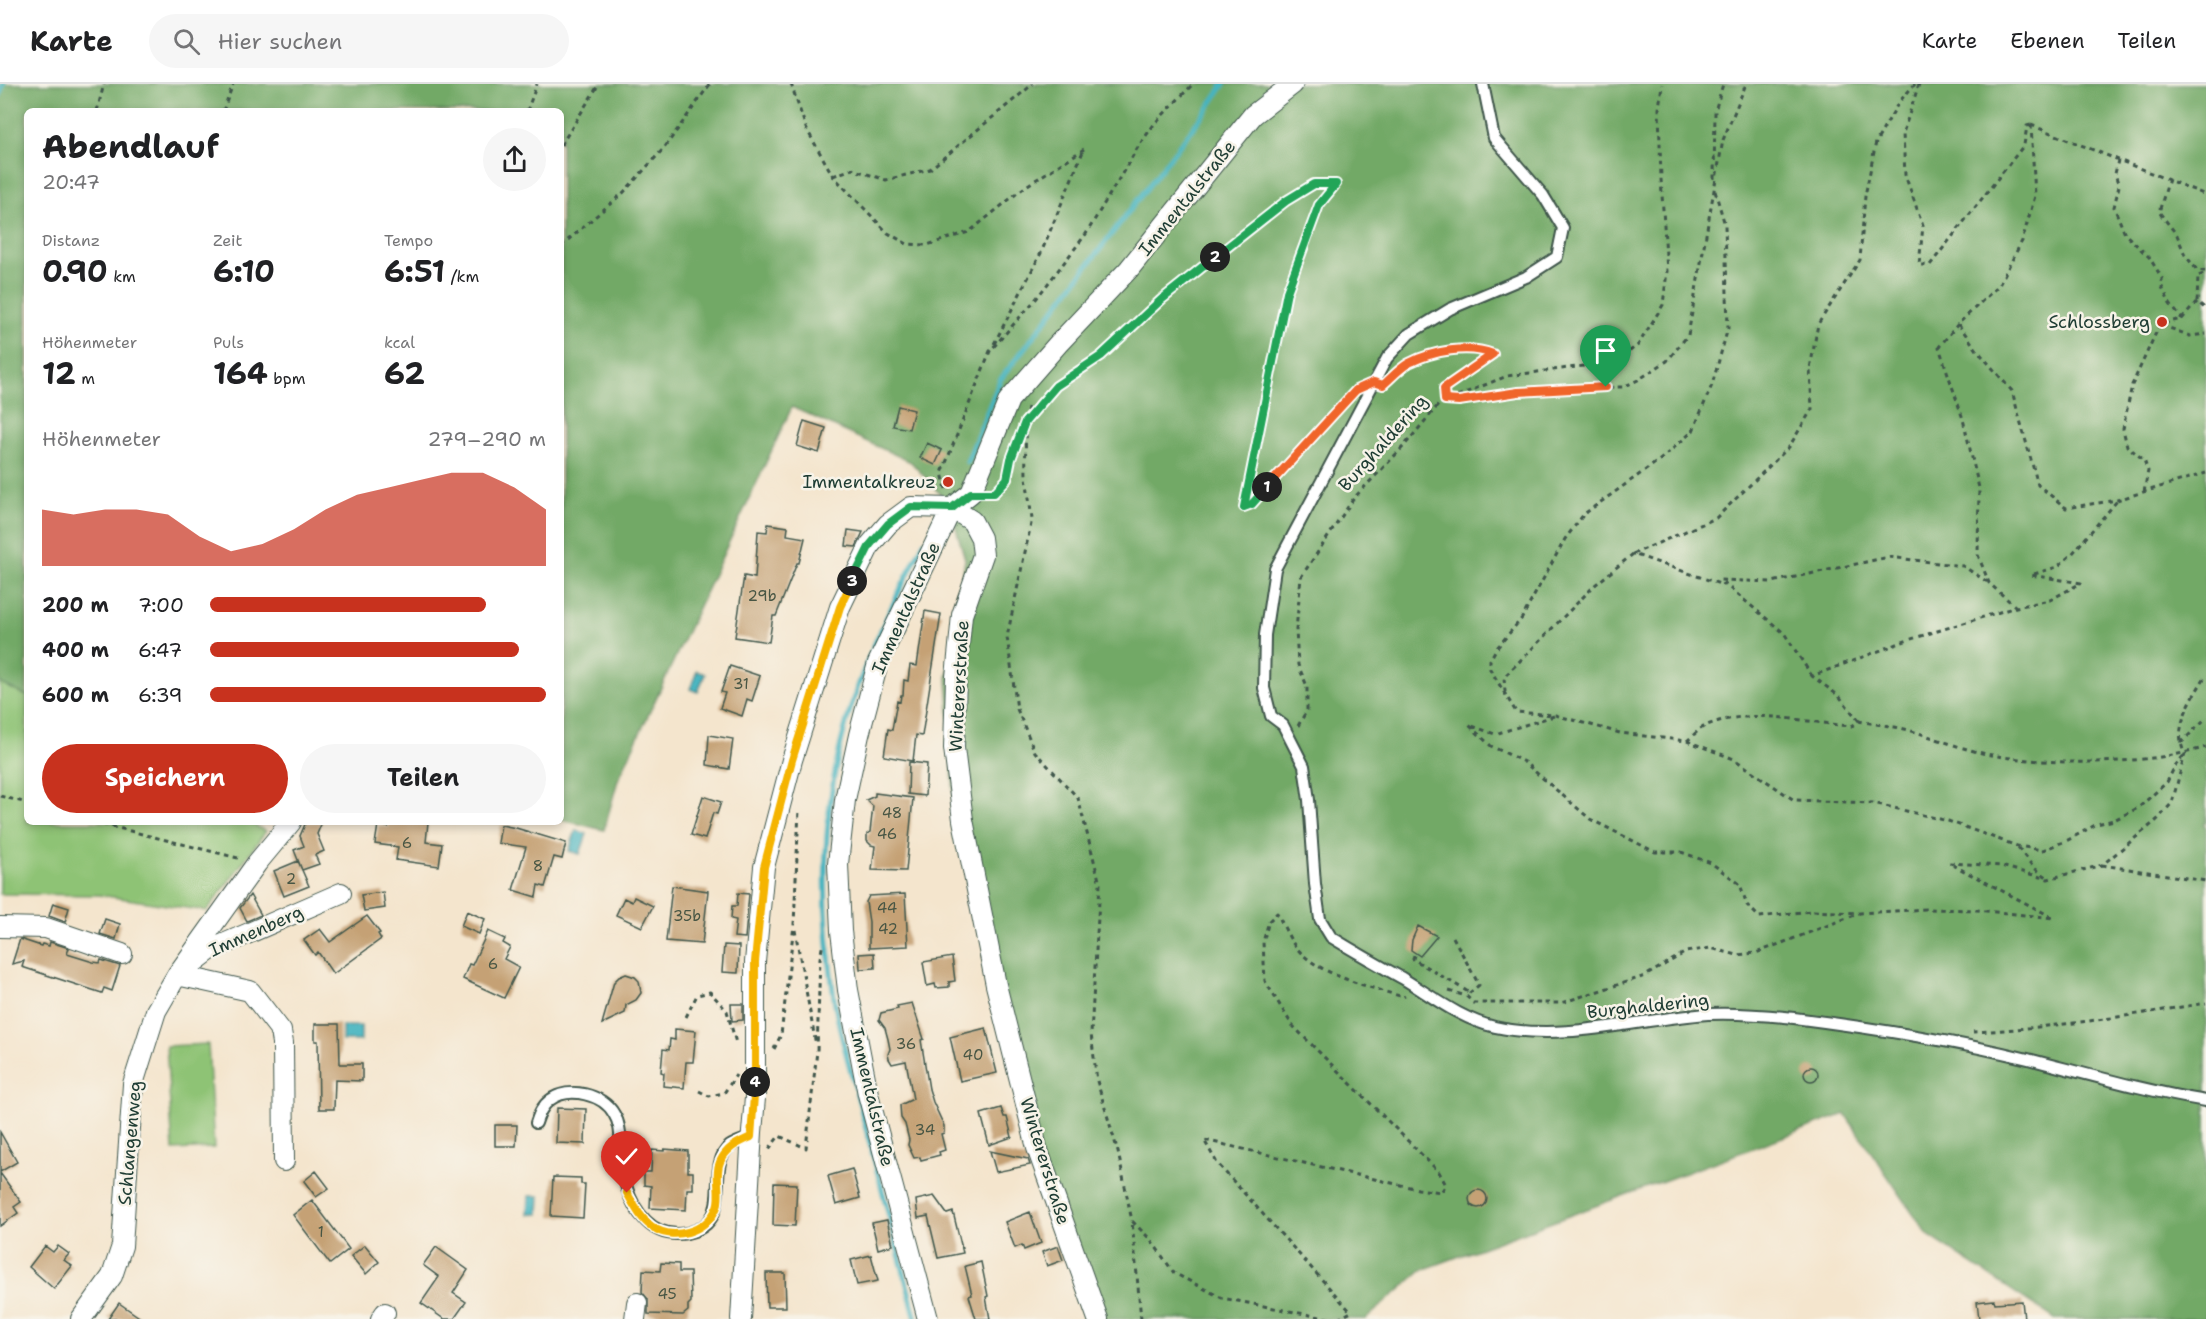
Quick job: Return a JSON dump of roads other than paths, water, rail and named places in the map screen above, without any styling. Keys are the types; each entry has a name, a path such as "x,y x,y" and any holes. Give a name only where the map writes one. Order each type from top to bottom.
{"street":[{"name":"Immentalstraße","path":"928,1319 868,1094 848,990 841,931 838,864 845,800 859,735 879,663 952,508 971,493 1009,400 1058,344 1129,270 1253,115 1293,84"},
{"path":"741,1319 755,1098 755,962 764,867 792,760 836,618 870,545 888,524 911,507 952,508"},
{"name":"Wintererstraße","path":"952,508 972,522 981,538 983,555 962,615 956,677 954,748 963,820 996,985 1037,1148 1098,1319"},
{"name":"Schlangenweg","path":"81,1319 112,1276 122,1246 133,1084 156,1011 177,975 257,863 289,825"},
{"name":"Immenberg","path":"177,975 210,950 341,893"},
{"path":"0,927 46,928 122,954"},
{"name":"Immenberg","path":"177,975 250,991 281,1031 284,1161"}],"lane":[{"name":"Burghaldering","path":"1483,84 1494,138 1543,195 1563,228 1557,257 1526,277 1450,309 1409,334 1387,358 1275,569 1265,635 1264,688 1270,716 1282,725 1304,766 1320,919 1331,937 1460,1015 1493,1026 1536,1033 1601,1028 1707,1014 1751,1014 1792,1018 1930,1038 2027,1058 2173,1095 2206,1101"},
{"path":"536,1123 540,1111 551,1100 568,1093 591,1096 608,1104 616,1117 620,1130 627,1193 639,1214 652,1227 667,1234 687,1233 699,1228 709,1220 718,1206 719,1163 730,1146 751,1137"}],"water":[{"path":"697,671 705,674 698,692 690,689"},
{"path":"576,830 587,834 580,854 569,851"},
{"path":"342,1026 361,1026 361,1041 342,1041"},
{"path":"529,1196 540,1196 539,1214 528,1214"}],"waterway":[{"path":"0,95 3,84"},
{"path":"967,462 1000,380 1224,84"},
{"path":"916,1319 838,1021 829,955 825,883 829,812 834,777 851,707 875,644 924,542"}],"place":[{"name":"Schlossberg","path":"2162,322"},
{"name":"Immentalkreuz","path":"948,482"}]}
